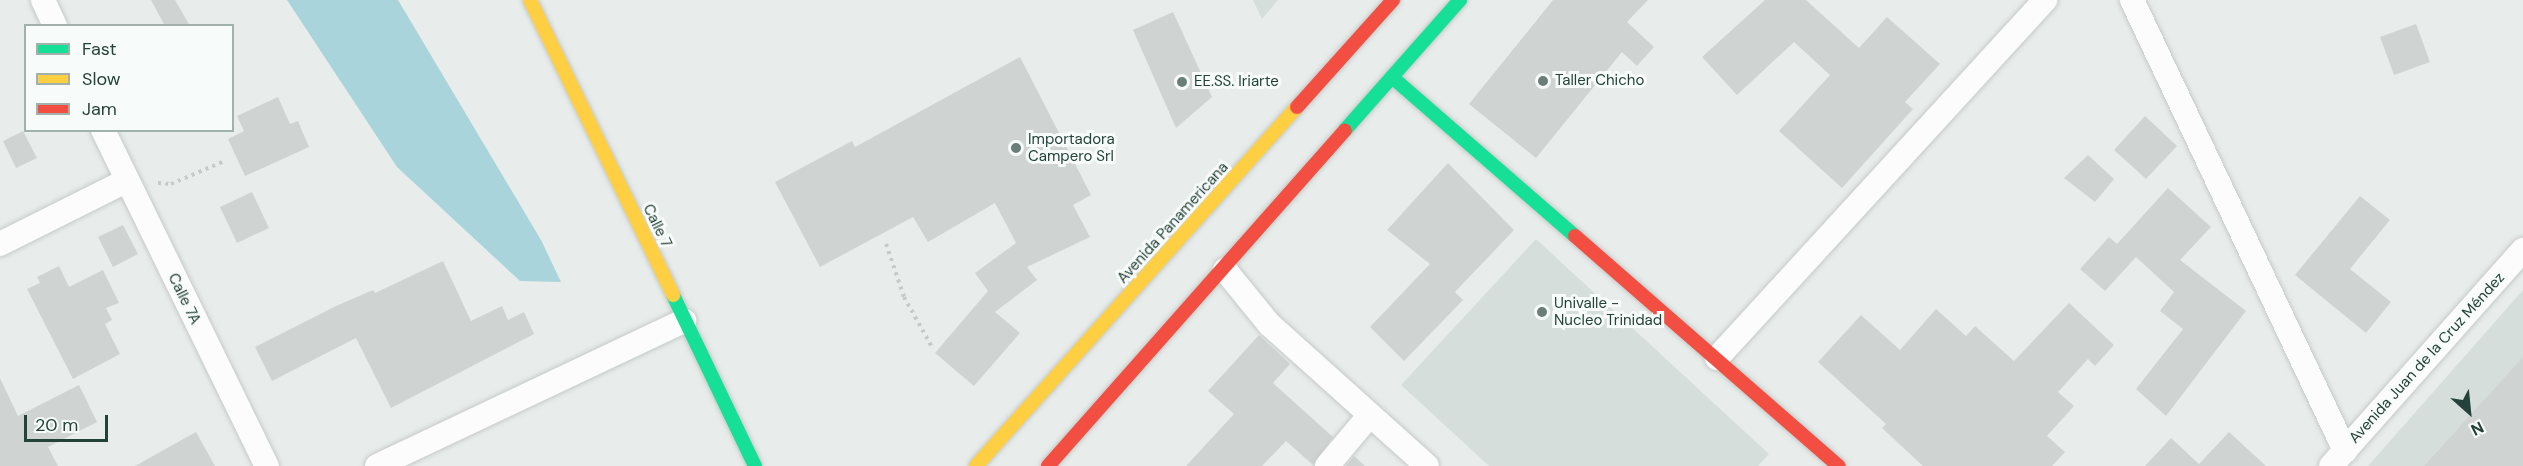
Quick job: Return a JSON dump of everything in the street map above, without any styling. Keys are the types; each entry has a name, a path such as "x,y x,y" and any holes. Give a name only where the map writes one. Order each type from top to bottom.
{"main road":[{"name":"Calle 7","path":"530,0 755,466"},
{"name":"Avenida Panamericana","path":"976,466 1393,0"},
{"path":"1048,466 1225,270 1460,0"},
{"path":"1392,77 1839,466"}],"street":[{"path":"44,0 54,24"},
{"path":"1717,358 2045,0"},
{"path":"2132,0 2338,459"},
{"name":"Calle 7A","path":"103,132 267,466"},
{"path":"0,244 126,181"},
{"name":"Avenida Juan de la Cruz Méndez","path":"2338,459 2523,250"},
{"path":"1225,270 1269,324 1427,466"},
{"path":"377,466 684,321"},
{"path":"1327,466 1369,416"}],"path":[{"path":"126,181 171,184 222,162"},
{"path":"886,244 904,297 932,347"}],"shaded area":[{"path":"1253,0 1278,0 1262,19"},
{"name":"Univalle - Nucleo Trinidad","path":"1536,239 1769,454 1758,466 1489,466 1401,385"},
{"path":"2523,290 2523,466 2368,466"}],"water":[{"path":"287,0 398,0 541,240 561,282 520,281 397,167"}],"building":[{"path":"151,0 175,0 189,24 164,24"},
{"name":"Taller Chicho","path":"1553,0 1648,0 1627,22 1654,47 1637,66 1622,52 1536,158 1469,104"},
{"path":"1765,0 1806,0 1859,48 1887,17 1940,64 1905,102 1913,109 1842,188 1779,131 1830,75 1794,42 1737,95 1702,57"},
{"path":"1173,12 1212,97 1176,128 1133,30"},
{"path":"2416,24 2430,62 2394,75 2380,37"},
{"path":"1020,57 1091,195 1073,205 1090,237 1027,267 1037,280 995,312 1020,333 974,386 935,353 988,291 975,273 1016,243 995,203 928,242 913,217 820,267 775,182 852,141 855,147"},
{"path":"278,97 290,124 298,121 309,147 245,176 228,139 244,131 237,116"},
{"path":"2145,116 2177,146 2146,179 2114,150"},
{"path":"23,131 37,158 16,168 3,141"},
{"path":"2088,155 2114,179 2095,202 2064,178"},
{"path":"1448,163 1514,230 1455,292 1463,300 1404,361 1370,327 1430,264 1387,230"},
{"path":"2168,188 2211,227 2180,260 2246,311 2166,416 2136,389 2183,329 2160,311 2174,292 2136,257 2105,291 2080,269 2109,237 2117,244"},
{"path":"252,192 269,228 237,243 220,207"},
{"path":"2360,196 2390,220 2350,269 2391,302 2366,333 2295,275"},
{"path":"123,225 138,254 113,267 98,237"},
{"path":"443,261 471,321 502,306 508,320 524,312 534,334 391,408 356,338 272,381 255,347 336,306 373,290 375,293"},
{"path":"59,266 69,287 103,270 119,303 106,308 112,320 105,324 120,354 73,379 27,289 40,283 37,277"},
{"path":"2069,303 2114,345 2095,366 2088,359 2058,392 2074,406 2047,436 2065,452 2052,466 1923,466 1882,428 1886,424 1818,362 1861,315 1900,350 1936,309 1966,336 1975,326 2014,361"},
{"path":"1259,335 1290,364 1273,383 1333,437 1313,465 1286,441 1262,466 1186,466 1234,414 1208,391"},
{"path":"2523,357 2523,466 2424,466"},
{"path":"0,378 18,416 79,385 97,422 48,447 58,466 0,466"},
{"path":"196,432 215,466 135,466"},
{"path":"2229,432 2266,466 2145,466 2171,438 2199,464"},
{"path":"1354,456 1365,466 1346,466"}],"traffic: fast":[{"path":"1345,130 1460,0"},
{"path":"1392,77 1575,236"},
{"path":"673,295 755,466"}],"traffic: slow":[{"path":"530,0 673,295"},
{"path":"976,466 1297,107"}],"traffic: jam":[{"path":"1297,107 1393,0"},
{"path":"1048,466 1345,130"},
{"path":"1575,236 1839,466"}],"place":[{"name":"Taller Chicho","path":"1543,81"},
{"name":"EE.SS. Iriarte","path":"1182,82"},
{"name":"Importadora Campero Srl","path":"1016,148"},
{"name":"Univalle - Nucleo Trinidad","path":"1542,312"}]}
